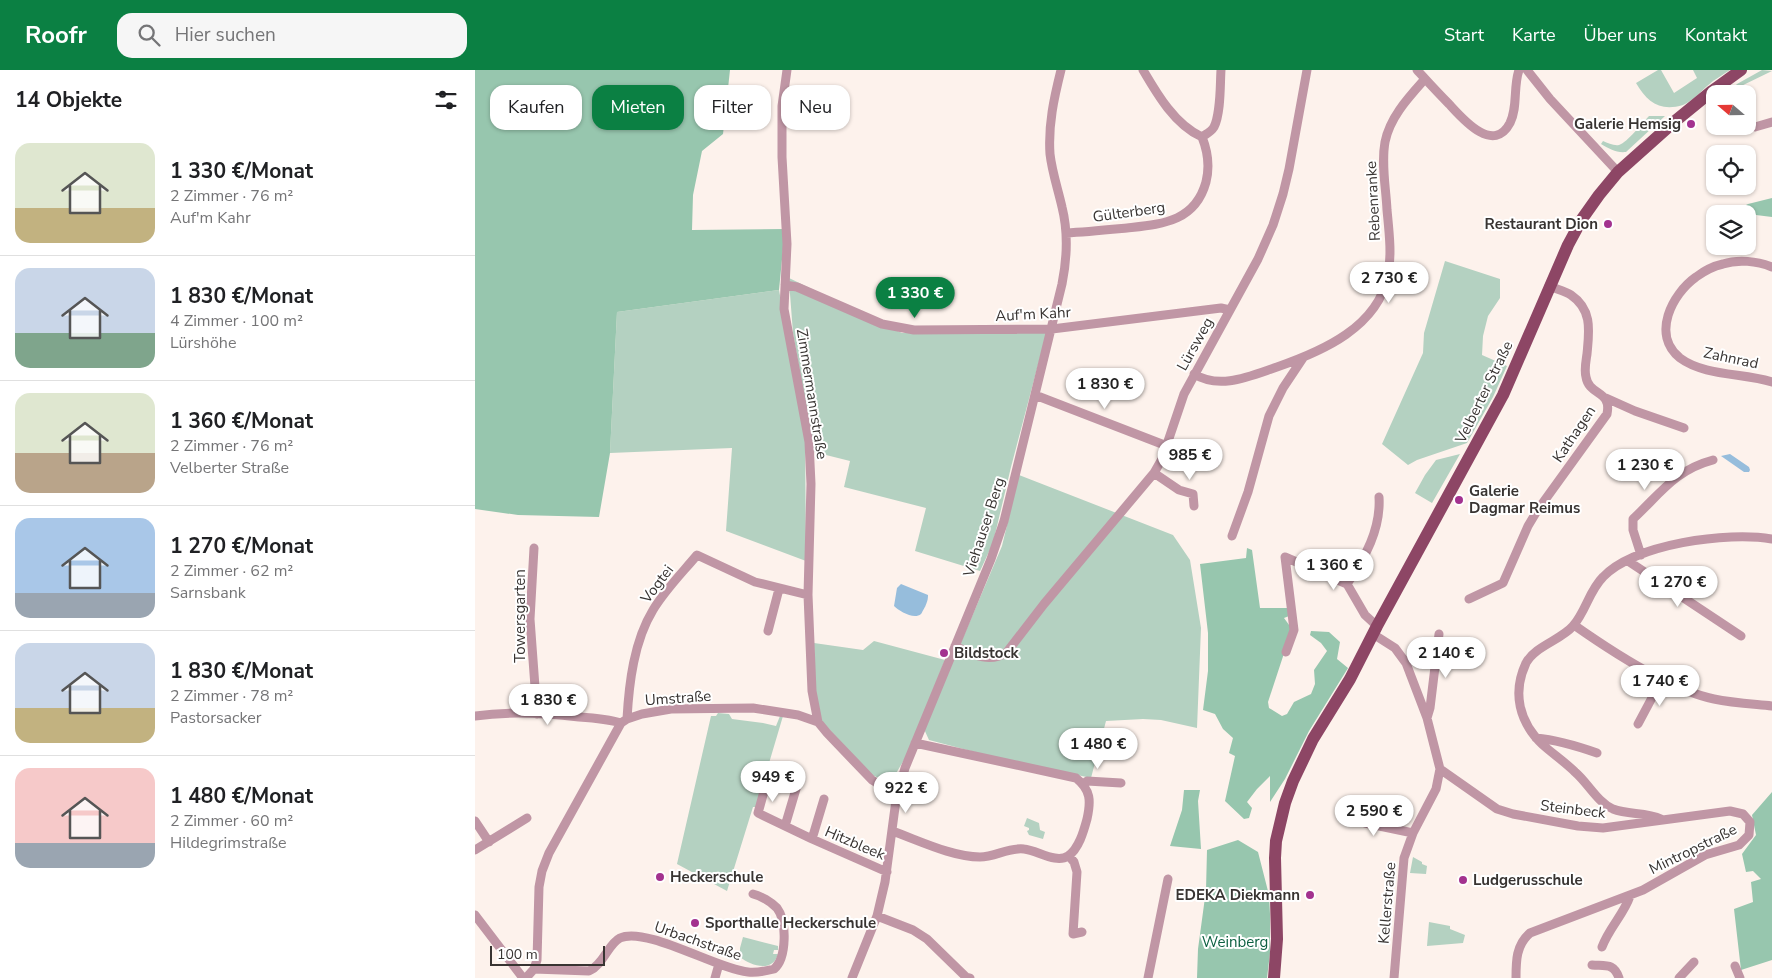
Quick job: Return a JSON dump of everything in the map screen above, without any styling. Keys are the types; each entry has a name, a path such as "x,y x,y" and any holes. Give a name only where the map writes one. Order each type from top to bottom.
{"main road":[{"name":"Velberter Straße","path":"1723,85 1741,70"},
{"name":"Velberter Straße","path":"1273,978 1277,939 1275,858 1279,824 1293,781 1309,748 1350,678 1502,399 1567,245 1582,219 1618,172 1674,122 1706,98"}],"street":[{"name":"Zimmermannstraße","path":"787,70 782,106 783,197 787,244 784,309 809,442 811,484 809,596 812,691 818,722"},
{"name":"Viehauser Berg","path":"852,978 877,916 887,872 898,793 915,743 997,544 1065,273 1066,233 1063,208 1051,154 1051,114 1061,70"},
{"path":"1143,70 1172,112 1187,128 1201,137 1215,125 1218,114 1221,70"},
{"name":"Lürsweg","path":"955,646 990,658 1007,652 1044,604 1154,474 1167,446 1184,394 1258,259 1273,225 1283,194 1296,137 1307,70"},
{"path":"1417,70 1468,124 1478,132 1496,135 1503,131 1510,123 1513,112 1515,81 1519,70"},
{"path":"1527,70 1618,172"},
{"name":"Rebenranke","path":"1194,374 1209,382 1221,382 1261,372 1303,358 1351,333 1366,318 1379,299 1388,276 1390,254 1384,160 1385,142 1391,123 1403,104 1425,79"},
{"path":"1756,127 1772,122"},
{"name":"Gülterberg","path":"1066,233 1164,224 1179,218 1197,203 1204,189 1208,173 1208,158 1201,137"},
{"name":"Zahnrad","path":"1772,267 1757,262 1735,262 1724,263 1703,273 1680,293 1667,316 1665,328 1669,344 1674,352 1686,361 1702,368 1755,377 1772,382"},
{"name":"Auf'm Kahr","path":"785,285 797,288 854,313 899,328 913,330 1052,329 1221,308 1230,310"},
{"name":"Kathagen","path":"1549,286 1571,295 1585,312 1589,324 1585,377 1589,386 1605,398 1635,412 1685,428"},
{"path":"1232,536 1248,492 1269,416 1283,388 1303,358"},
{"path":"1035,396 1167,446"},
{"name":"Kathagen","path":"1469,599 1503,583 1528,526 1537,511 1607,414 1609,405 1605,398"},
{"path":"1641,555 1633,530 1633,519 1663,488 1677,477 1695,465 1713,460"},
{"path":"1154,474 1179,490 1193,494 1194,506"},
{"path":"1347,584 1362,563 1371,542 1380,510 1379,497"},
{"path":"1661,820 1649,814 1619,811 1607,805 1575,772 1536,738 1527,724 1519,704 1518,686 1527,661 1544,645 1567,632 1574,625 1601,579 1619,564 1666,547 1710,538 1754,537 1772,539"},
{"name":"Towersgarten","path":"534,548 530,619 537,714"},
{"name":"Vogtei","path":"624,721 635,657 649,616 664,594 697,555 755,582 809,596"},
{"path":"1286,652 1294,630 1285,557 1347,584 1375,630"},
{"path":"1628,561 1741,636"},
{"path":"768,631 779,588"},
{"path":"1574,625 1663,679 1713,699 1772,706"},
{"name":"Kellerstraße","path":"1375,630 1402,656 1427,718 1440,769 1436,789 1413,833 1404,858 1394,978"},
{"path":"1427,718 1431,708 1439,634"},
{"path":"1637,724 1663,679"},
{"name":"Umstraße","path":"624,721 654,711 671,709 753,708 787,712 818,722"},
{"path":"475,716 499,713 537,714 624,721 553,846 543,871 539,887 537,960 534,969 525,978 475,915"},
{"path":"818,722 873,780 885,788 898,793"},
{"path":"1536,738 1553,739 1597,753"},
{"path":"892,831 965,856 982,857 1014,848 1032,850 1060,858 1069,856 1076,847 1087,816 1088,791 1076,778 915,743"},
{"name":"Steinbeck","path":"1440,769 1497,809 1513,814 1596,828 1625,826 1724,811 1736,812 1745,816"},
{"name":"Hitzbleek","path":"768,777 758,813 887,872"},
{"path":"1083,784 1087,781 1121,783"},
{"path":"785,826 796,789"},
{"name":"Hitzbleek","path":"812,839 824,799"},
{"path":"1366,815 1365,823 1413,833"},
{"name":"Mintropstraße","path":"1516,978 1518,952 1522,941 1528,935 1630,896 1705,855 1742,843 1748,837 1750,830 1749,822 1745,816"},
{"path":"475,850 527,818"},
{"path":"475,821 489,842"},
{"path":"1069,856 1074,862 1077,872 1073,934 1082,932"},
{"path":"1148,978 1168,879"},
{"name":"Urbachstraße","path":"534,969 589,971 596,967 620,938 629,936 650,938 731,969 749,972 764,972 774,969 781,960 783,934 781,915 776,907 753,894"},
{"path":"1602,947 1630,896"},
{"path":"877,916 913,930 927,939 967,978"},
{"path":"1679,978 1694,962"},
{"path":"715,978 719,964"},
{"path":"1592,965 1613,967 1619,978"},
{"path":"1735,966 1740,978"}],"green space":[{"path":"475,70 730,70 728,85 694,85 694,130 723,130 723,134 702,151 693,195 692,230 785,229 779,290 617,312 610,453 599,517 518,515 475,509"},
{"path":"1661,70 1674,93 1697,78 1693,70 1730,70 1706,85 1706,87 1687,103 1675,107 1655,104 1640,90 1636,83"},
{"path":"1762,70 1772,71 1743,85 1737,84"},
{"path":"1649,116 1665,116 1626,152 1616,151 1601,144 1603,141 1615,145 1623,143"},
{"path":"1772,198 1772,217 1756,215 1756,205 1746,205"},
{"path":"1445,261 1500,279 1500,298 1488,316 1483,336 1482,355 1507,366 1493,397 1467,443 1417,460 1408,465 1382,444 1423,353 1424,333"},
{"path":"787,277 902,333 1047,331 993,543 980,571 915,551 926,508 844,487 850,461 814,452 793,333"},
{"path":"779,290 805,431 806,561 726,531 732,448 610,453 617,312"},
{"path":"1460,454 1432,503 1415,493 1436,460"},
{"path":"1019,475 1173,535 1190,560 1201,628 1197,728 1161,720 1106,721 1091,778 990,756 929,740 924,729 1002,546"},
{"path":"1247,548 1252,550 1260,608 1289,608 1289,616 1284,618 1292,629 1268,702 1269,708 1282,716 1287,714 1294,702 1311,694 1315,684 1314,670 1327,651 1321,643 1310,635 1311,631 1329,632 1340,642 1337,659 1348,668 1309,731 1285,779 1270,802 1270,776 1247,802 1252,808 1249,818 1244,819 1225,801 1235,756 1229,753 1233,738 1223,729 1215,714 1203,710 1208,671 1208,633 1200,564 1246,558"},
{"path":"874,641 945,660 907,755 895,775 881,779 872,775 822,722 815,691 814,643 863,650"},
{"path":"718,713 729,714 732,719 776,726 780,716 783,716 756,807 753,807 727,891 677,864 711,716 716,716"},
{"path":"1184,790 1200,790 1198,801 1201,849 1170,846 1182,810"},
{"path":"1772,792 1772,960 1741,970 1734,909 1753,902 1751,882 1761,879 1753,871 1746,872 1742,854 1756,835 1752,815"},
{"path":"1027,818 1039,823 1040,830 1045,832 1043,839 1029,835 1027,831 1029,828 1024,826"},
{"name":"Weinberg","path":"1238,840 1258,852 1269,895 1270,953 1267,978 1197,978 1198,949 1206,890 1207,850"},
{"path":"1413,857 1427,866 1426,874 1410,873"},
{"path":"1429,922 1450,926 1450,929 1465,935 1463,943 1427,946"},
{"path":"743,937 778,946 778,950 774,950 773,954 778,954 775,960 767,966 761,966 750,963 740,957"}],"water":[{"path":"1730,454 1749,467 1749,472 1744,472 1721,456"},
{"path":"901,584 928,595 925,607 918,616 903,612 894,606 897,588"}],"place":[{"name":"Galerie Hemsig","path":"1691,124"},
{"name":"Restaurant Dion","path":"1608,224"},
{"name":"Galerie Dagmar Reimus","path":"1459,500"},
{"name":"Bildstock","path":"944,653"},
{"name":"Heckerschule","path":"660,877"},
{"name":"Ludgerusschule","path":"1463,880"},
{"name":"EDEKA Diekmann","path":"1310,895"},
{"name":"Sporthalle Heckerschule","path":"695,923"}]}
